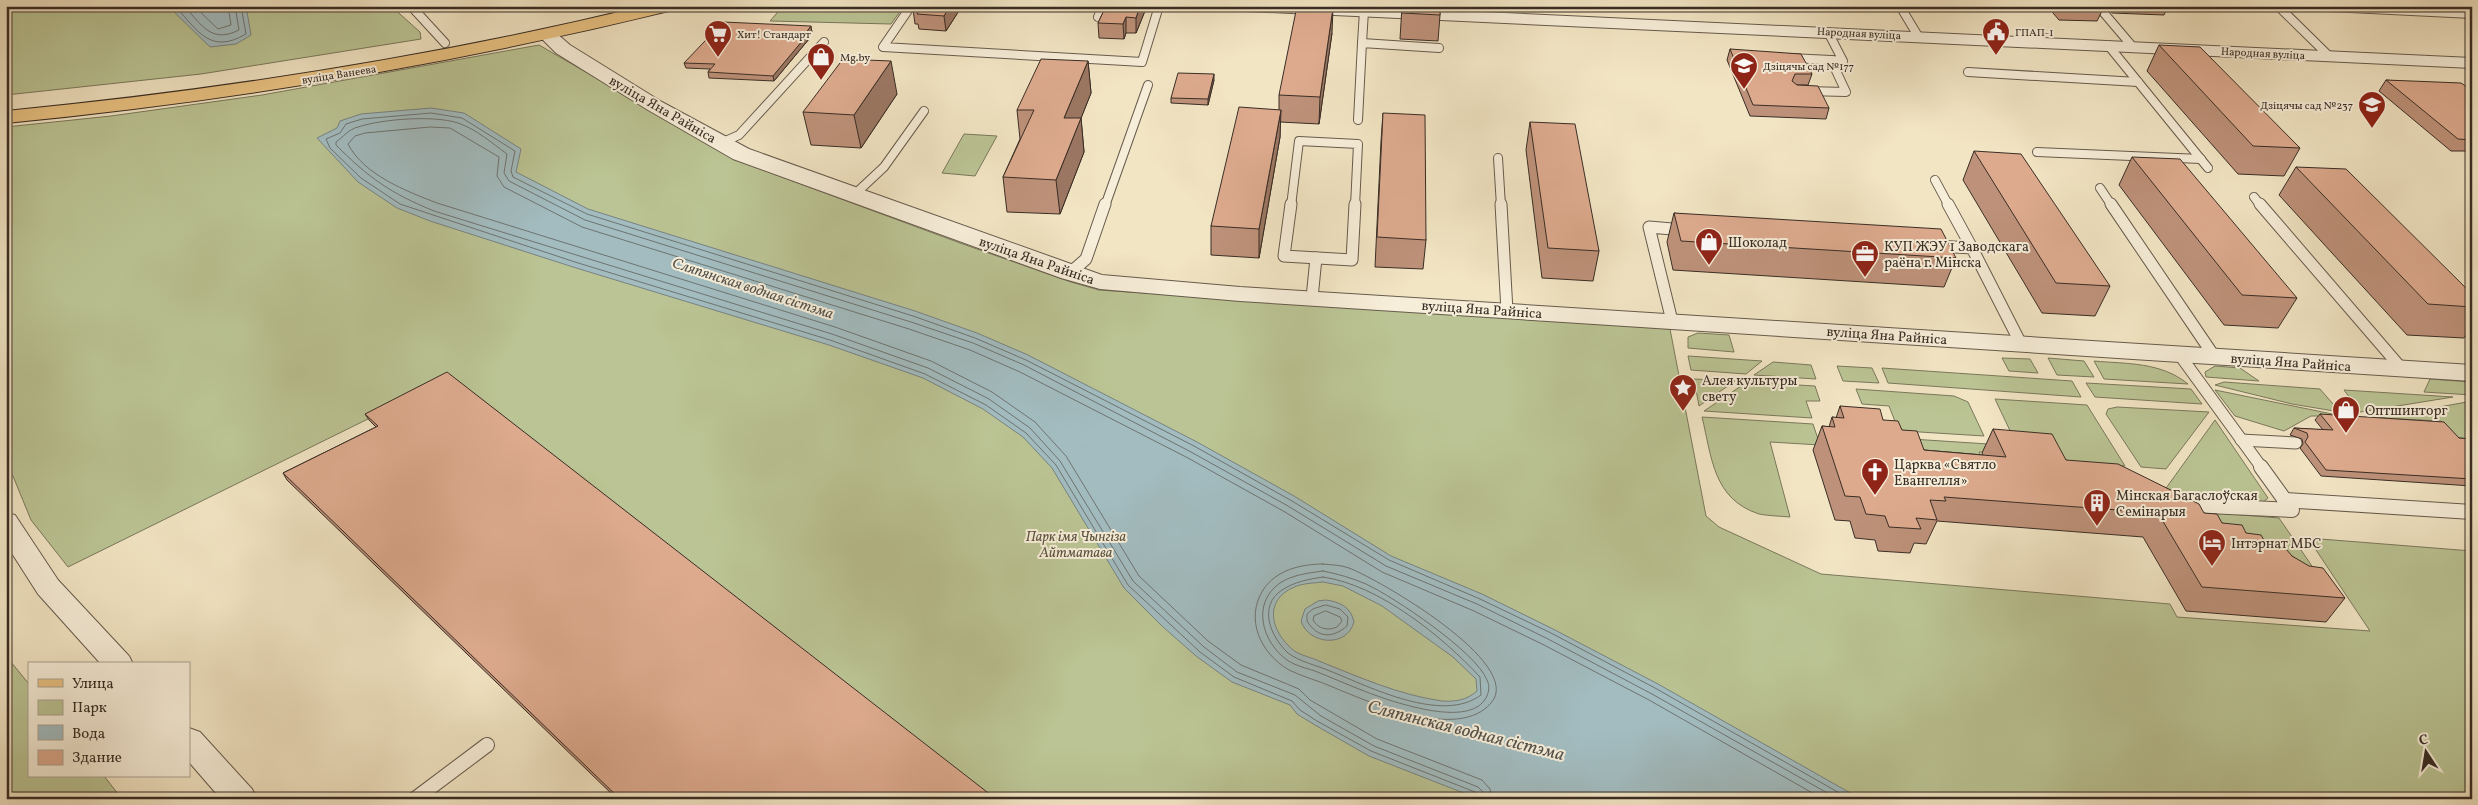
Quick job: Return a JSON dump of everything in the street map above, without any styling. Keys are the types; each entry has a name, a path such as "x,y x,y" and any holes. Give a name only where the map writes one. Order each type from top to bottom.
{"main road":[{"name":"вуліца Ванеева","path":"6,103 175,86 293,69 445,43 544,30 611,6"},
{"name":"вуліца Ванеева","path":"6,117 300,81 396,65 544,30 667,6"},
{"path":"396,65 438,53 445,43"}],"street":[{"name":"Народная вуліца","path":"1246,6 1364,12 1466,11 1828,32 2470,64"},
{"name":"вуліца Яна Райніса","path":"544,30 563,49 741,154 1070,273 1100,282 1507,311 2472,373"},
{"path":"8,529 48,587 117,662"},
{"path":"190,741 240,799"}],"lane":[{"path":"411,6 445,43"},
{"path":"911,6 883,47 1142,62 1159,6"},
{"path":"1098,17 1103,6"},
{"path":"1900,6 1918,36"},
{"path":"2098,6 2132,46"},
{"path":"2278,6 2329,56"},
{"path":"2309,6 2472,14"},
{"path":"1358,120 1364,12"},
{"path":"1781,58 1843,61 1828,32"},
{"path":"721,143 739,135 824,42"},
{"path":"1362,43 1439,48"},
{"path":"2108,45 2208,168"},
{"path":"1794,90 1846,92 1831,60"},
{"path":"1968,72 2138,82"},
{"path":"1070,273 1086,258 1148,85"},
{"path":"854,195 870,184 900,149 924,111"},
{"path":"1299,142 1358,144 1352,260 1316,258 1284,256 1299,142"},
{"path":"2037,152 2201,159"},
{"path":"1498,158 1507,311"},
{"path":"1935,180 2021,344"},
{"path":"2100,188 2214,356"},
{"path":"2254,196 2402,369"},
{"path":"1672,321 1649,228 1695,230"},
{"path":"1927,245 1972,248"},
{"path":"1312,298 1316,258"},
{"path":"2173,504 2292,510 2179,354"},
{"path":"2241,440 2296,443"},
{"path":"2284,500 2472,512"},
{"path":"414,799 487,745"}],"green space":[{"path":"6,6 391,6 420,32 421,39 201,74 6,95"},
{"path":"783,6 904,6 891,24 770,21"},
{"name":"Парк імя Чынгіза Айтматава","path":"539,45 752,166 960,243 1099,290 1670,329 1706,516 1719,527 1821,574 2170,604 2177,617 2370,631 2308,538 2472,551 2472,799 989,799 451,378 68,567 31,520 6,459 6,127 111,116 262,95"},
{"path":"964,134 997,136 975,176 942,173"},
{"path":"1698,333 1729,335 1734,352 1688,348 1688,337"},
{"path":"1688,356 1762,361 1746,374 1691,370"},
{"path":"2002,358 2030,359 2038,373 2009,371"},
{"path":"2048,358 2084,361 2094,377 2057,375"},
{"path":"2094,361 2144,365 2167,372 2188,384 2104,379"},
{"path":"1773,362 1811,365 1816,379 1754,375"},
{"path":"1837,366 1872,368 1879,383 1843,381"},
{"path":"2215,366 2240,368 2259,381 2206,377 2205,372"},
{"path":"1882,368 2072,381 2081,397 1888,383"},
{"path":"1694,379 1735,381 1699,406"},
{"path":"2430,379 2472,382 2472,395 2424,392"},
{"path":"1747,382 1815,386 1820,401 1806,401 1812,418 1704,411"},
{"path":"2224,382 2320,389 2340,412 2292,404 2215,385"},
{"path":"2086,383 2191,389 2202,404 2095,397"},
{"path":"1856,389 1954,396 1968,402 1984,436 1888,430 1896,424 1889,406 1862,404"},
{"path":"2215,390 2342,416 2311,416 2284,431 2235,416"},
{"path":"2344,390 2453,397 2360,412"},
{"path":"1995,399 2087,405 2125,466 2060,462 2013,437"},
{"path":"2472,401 2472,443 2460,442 2441,421 2379,418"},
{"path":"2117,407 2209,412 2166,469 2141,467 2106,414 2108,409"},
{"path":"1702,417 1813,424 1820,445 1770,442 1790,517 1759,514 1744,507 1723,488 1712,462"},
{"path":"2215,420 2268,498 2262,503 2176,498 2164,491"},
{"path":"1896,438 1988,444 1992,453 1979,452 1991,478 1939,474"},
{"path":"2206,512 2279,518 2325,585 2236,537"},
{"path":"6,656 28,683 28,778 106,778 122,799 6,799"}],"water":[{"path":"168,6 246,6 251,35 236,44 210,47"},
{"name":"Сляпянская водная сістэма","path":"431,108 464,113 521,149 516,172 588,209 915,311 977,333 1028,355 1197,442 1294,496 1391,556 1482,594 1553,629 1658,684 1861,799 1479,799 1369,756 1297,714 1290,705 1232,682 1196,656 1162,626 1124,588 1052,468 1023,437 983,409 923,378 829,345 573,267 430,221 397,208 358,182 317,138 337,128 340,121 361,114","holes":["1323,582 1343,586 1382,606 1453,657 1476,679 1477,691 1456,701 1426,698 1379,685 1295,651 1284,641 1274,622 1275,605 1280,597 1288,590 1300,585"]},
{"path":"1326,600 1344,606 1353,617 1354,622 1350,630 1344,636 1336,639 1319,639 1305,629 1301,621 1305,609 1318,601"}],"building":[{"path":"914,6 950,6 944,16 917,14 921,9 913,9"},
{"path":"1106,6 1140,6 1136,18 1126,17 1123,24 1098,23"},
{"path":"1297,6 1333,8 1320,97 1279,95"},
{"path":"1402,6 1440,6 1440,15 1402,13"},
{"path":"2060,6 2097,6 2102,11 2063,9"},
{"path":"723,22 811,26 805,34 808,34 773,76 708,72 715,64 684,63"},
{"path":"2159,45 2200,47 2300,148 2253,146"},
{"path":"1730,49 1801,54 1812,74 1795,74 1792,81 1797,85 1818,86 1829,108 1753,105"},
{"path":"843,59 891,61 854,115 803,112"},
{"path":"1041,59 1088,61 1064,118 1081,118 1056,180 1003,177 1034,110 1017,110"},
{"path":"1178,73 1214,74 1208,99 1171,98"},
{"path":"2386,80 2461,83 2472,90 2472,140 2458,139"},
{"path":"1239,107 1281,110 1259,229 1211,226"},
{"path":"1383,113 1425,115 1426,240 1377,237"},
{"path":"1530,122 1575,124 1599,251 1548,248"},
{"path":"1974,151 2021,154 2110,286 2056,283"},
{"path":"2132,157 2180,159 2297,298 2242,295"},
{"path":"2296,167 2346,169 2472,294 2472,307 2428,304"},
{"path":"1674,213 1941,229 1956,258 1681,241"},
{"path":"447,372 996,799 620,799 283,473 378,426 365,414"},
{"path":"1840,406 1880,409 1883,420 1898,421 1902,430 1917,431 1924,450 2006,457 1993,429 2052,434 2066,460 2118,464 2199,504 2204,513 2217,514 2222,523 2242,525 2246,533 2261,535 2268,547 2286,549 2292,556 2309,566 2323,568 2345,598 2202,587 2158,513 1944,497 1946,501 1930,500 1937,520 1916,518 1921,529 1889,527 1885,516 1866,514 1860,497 1845,496 1822,426 1835,427 1832,417 1844,418"},
{"path":"2320,414 2444,422 2459,438 2472,439 2472,479 2326,470 2305,442 2308,437 2307,433 2294,428 2333,430"}],"place":[{"name":"ГПАП-1","path":"1996,56"},
{"name":"Хит! Стандарт","path":"718,58"},
{"name":"Mg.by","path":"821,81"},
{"name":"Дзіцячы сад №177","path":"1744,90"},
{"name":"Дзіцячы сад №237","path":"2372,129"},
{"name":"Шоколад","path":"1709,266"},
{"name":"КУП ЖЭУ 1 Заводскага раёна г. Мінска","path":"1865,278"},
{"name":"Алея культуры свету","path":"1683,412"},
{"name":"Оптшинторг","path":"2346,434"},
{"name":"Царква «Святло Евангелля»","path":"1875,496"},
{"name":"Мінская Багаслоўская Семінарыя","path":"2097,527"},
{"name":"Інтэрнат МБС","path":"2212,567"}]}
